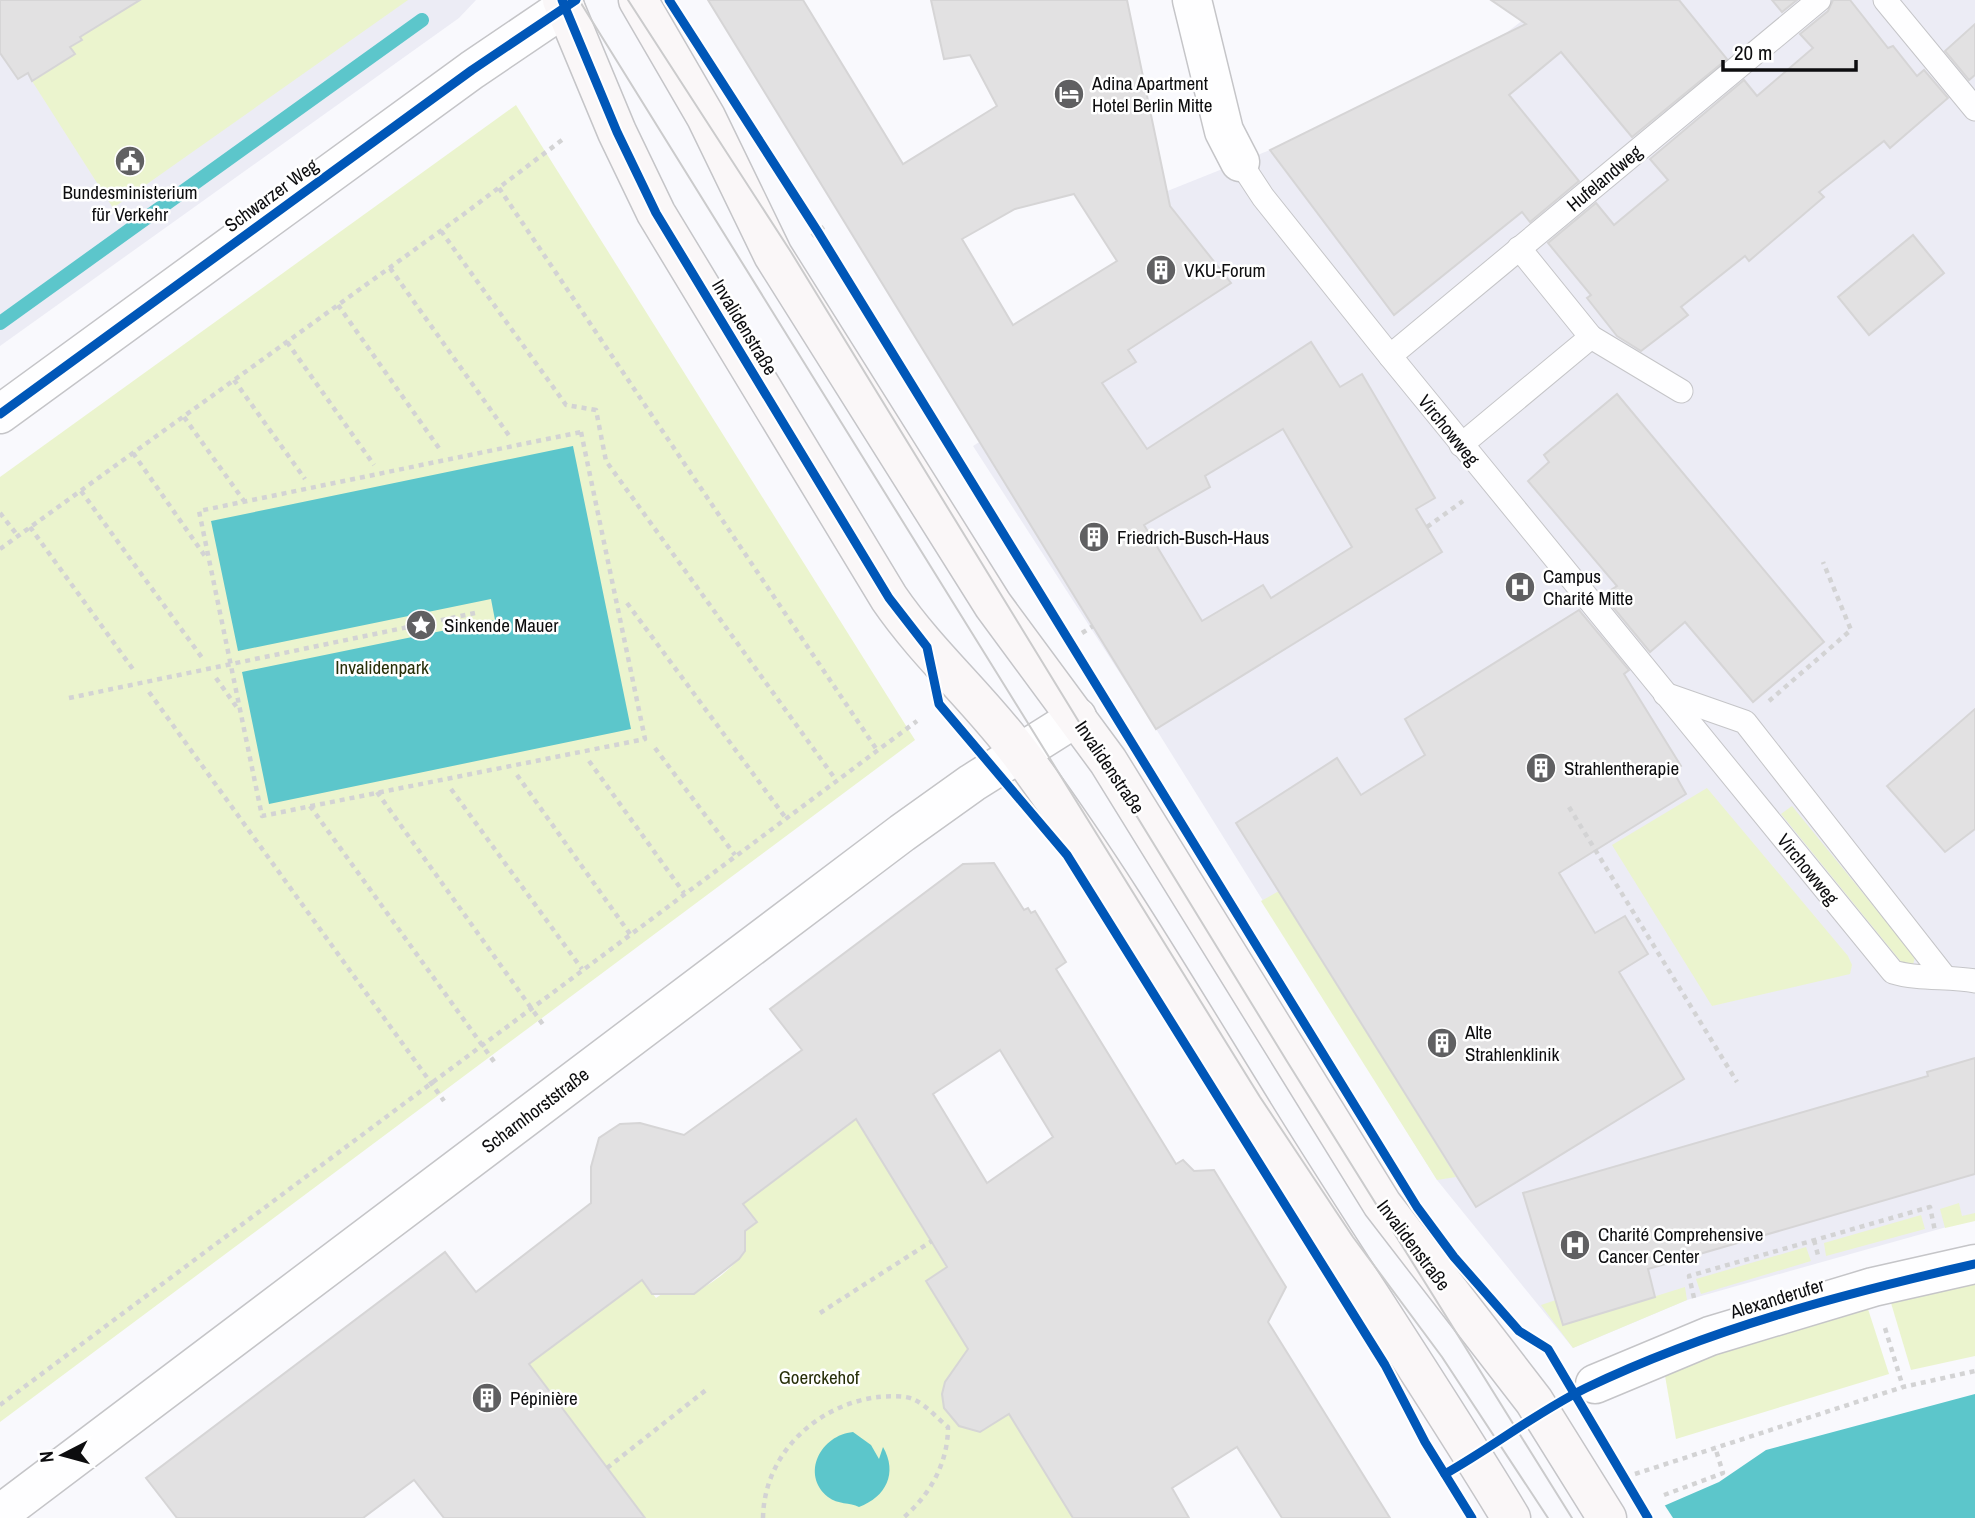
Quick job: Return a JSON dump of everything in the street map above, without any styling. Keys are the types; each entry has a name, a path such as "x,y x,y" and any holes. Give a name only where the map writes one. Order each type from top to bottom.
{"main road":[{"name":"Invalidenstraße","path":"638,0 706,117 773,255 993,605 1108,761 1382,1204 1534,1401 1607,1517"},
{"name":"Invalidenstraße","path":"568,2 617,132 664,228 890,598 907,624 1021,754 1130,914 1320,1218 1422,1371 1511,1518"}],"street":[{"path":"1192,0 1224,131 1240,162"},
{"name":"Schwarzer Weg","path":"0,414 568,2"},
{"name":"Scharnhorststraße","path":"0,1514 902,833 972,783 1077,717"},
{"name":"Alexanderufer","path":"1595,1384 1710,1336 1873,1287 1975,1264"}],"lane":[{"name":"Hufelandweg","path":"1390,356 1819,0"},
{"path":"1885,0 1975,109"},
{"name":"Virchowweg","path":"1240,162 1263,197 1390,356 1893,972 1909,977 1944,976 1975,981"},
{"path":"1519,248 1591,337 1681,391"},
{"path":"1461,444 1591,337"},
{"path":"1664,694 1745,722"},
{"name":"Virchowweg","path":"1745,722 1944,976"}],"path":[{"path":"0,549 441,231 562,140"},
{"path":"499,188 877,750"},
{"path":"810,221 825,243"},
{"path":"441,231 566,405 596,410 606,461 836,780"},
{"path":"390,268 510,437"},
{"path":"338,305 441,451"},
{"path":"287,342 374,465"},
{"path":"234,380 305,479"},
{"path":"184,417 245,502"},
{"path":"581,432 645,739 262,816 209,562 199,512 581,432"},
{"path":"133,453 209,562"},
{"path":"80,491 203,659"},
{"path":"1427,527 1452,509"},
{"path":"0,513 18,536"},
{"path":"30,527 135,673"},
{"path":"1745,722 1851,630 1823,562"},
{"path":"627,603 785,817"},
{"path":"69,698 475,613"},
{"path":"1082,633 1093,626"},
{"path":"216,678 241,712"},
{"path":"149,692 444,1101"},
{"path":"0,1405 917,721"},
{"path":"655,748 735,855"},
{"path":"589,761 684,893"},
{"path":"517,775 630,934"},
{"path":"451,789 583,970"},
{"path":"377,792 544,1026"},
{"path":"310,806 495,1063"},
{"path":"1569,807 1737,1082"},
{"path":"1695,1303 1689,1276 1930,1207 1936,1233"},
{"path":"820,1313 932,1241"},
{"path":"1635,1474 1903,1387 1975,1371"},
{"path":"607,1468 706,1390"},
{"path":"763,1518 763,1499 778,1461 803,1429 831,1410 863,1399 888,1396 913,1399 948,1427 948,1448 940,1471 925,1495 903,1518"},
{"path":"1664,1495 1723,1473 1716,1447"}],"shaded area":[{"name":"Bundesministerium für Verkehr","path":"0,0 476,0 459,18 0,346"},
{"name":"Campus Charité Mitte","path":"1549,0 1975,0 1975,1219 1687,1300 1573,1348 1437,1180 1156,729 973,446 1231,283 1160,194 1270,150 1506,33"}],"green space":[{"path":"140,0 408,0 113,208 32,81 74,54 70,47 82,40 80,37"},
{"name":"Invalidenpark","path":"516,105 915,740 0,1422 0,477"},
{"path":"1707,788 1848,956 1852,965 1850,974 1712,1006 1612,845"},
{"path":"1792,806 1915,957 1913,965 1902,963 1781,814"},
{"path":"1279,891 1456,1177 1437,1180 1261,901"},
{"name":"Goerckehof","path":"856,1119 946,1267 926,1281 1073,1518 645,1518 529,1364 642,1280 656,1298 672,1287 681,1294 689,1293 717,1279 744,1251 741,1235 757,1222 743,1204"},
{"path":"1959,1203 1962,1216 1975,1213 1975,1221 1945,1228 1940,1209"},
{"path":"1921,1215 1925,1229 1826,1256 1824,1243"},
{"path":"1806,1247 1811,1261 1701,1294 1696,1279"},
{"path":"1975,1279 1975,1356 1911,1370 1891,1303"},
{"path":"1685,1287 1687,1300 1573,1348 1541,1305 1556,1300 1563,1325"},
{"path":"1868,1309 1889,1374 1676,1439 1664,1370"}],"water":[{"path":"573,446 631,729 269,804 242,672 495,620 491,599 238,651 211,521"},
{"path":"1975,1394 1975,1518 1636,1518 1719,1482 1766,1450"},
{"path":"853,1432 871,1445 879,1459 883,1447 889,1466 887,1483 882,1490 868,1503 859,1507 828,1497 820,1488 815,1467 818,1457 832,1440"}],"pier":[{"path":"1662,1501 1673,1518 1632,1518 1634,1515"}],"building":[{"path":"0,0 140,0 80,37 82,40 70,47 75,54 32,81 28,73 18,79 0,53"},
{"path":"708,0 803,0 903,164 997,106 970,55 944,59 931,0 1127,0 1170,206 1231,283 1128,350 1136,362 1102,383 1147,449 1311,342 1340,387 1362,374 1435,498 1416,509 1442,552 1156,729","holes":["1074,194 1117,261 1013,325 962,239 1015,209","1283,429 1352,547 1271,598 1263,585 1202,621 1144,525 1210,487 1205,476"]},
{"path":"1491,0 1679,0 1727,59 1632,137 1561,52 1509,95 1579,181 1530,222 1522,212 1394,315 1270,150 1526,24"},
{"path":"1772,0 1797,0 1782,12"},
{"path":"1833,0 1850,0 1888,48 1893,46 1917,76 1924,70 1948,98 1890,148 1884,141 1819,192 1824,197 1749,261 1745,256 1681,307 1688,315 1641,351 1617,336 1587,298 1591,295 1548,243 1596,203 1614,225 1668,180 1650,159 1744,80 1757,96 1813,48 1800,34 1828,11"},
{"path":"1975,24 1975,75 1969,80 1945,51"},
{"path":"1913,235 1944,273 1869,335 1838,297"},
{"path":"1617,394 1824,642 1753,702 1685,622 1650,652 1603,595 1617,586 1528,481 1549,462 1544,455"},
{"path":"1579,610 1629,670 1624,674 1681,766 1673,771 1686,794 1559,873 1595,933 1625,916 1648,954 1619,972 1684,1079 1476,1207 1236,823 1337,758 1361,795 1425,755 1405,719"},
{"path":"1975,709 1975,829 1945,852 1887,786"},
{"path":"994,863 1024,910 1028,908 1031,913 1035,911 1066,962 1056,969 1176,1164 1183,1160 1194,1171 1214,1170 1286,1287 1268,1322 1390,1518 1282,1518 1237,1447 1172,1488 1189,1518 1073,1518 1009,1414 980,1432 959,1426 944,1408 942,1394 945,1382 968,1349 926,1281 947,1267 856,1119 743,1204 757,1222 745,1231 745,1251 739,1259 694,1294 652,1294 642,1280 529,1364 645,1518 444,1518 414,1480 363,1518 177,1518 146,1478 445,1252 476,1292 591,1203 591,1167 599,1138 620,1124 640,1123 684,1135 802,1050 770,1009 963,864","holes":["1000,1050 1053,1137 987,1183 933,1094"]},
{"path":"1975,1058 1975,1174 1648,1269 1655,1297 1563,1325 1523,1193 1928,1076 1927,1072"}],"waterway":[{"path":"0,323 422,20"}],"tram line":[{"path":"579,0 1260,1097 1353,1237 1442,1357 1548,1518"},
{"path":"628,0 791,252 1288,1063 1572,1518"}],"cycle path":[{"path":"562,0 617,132 656,213 889,598 927,647 939,704 1067,855 1385,1365 1425,1442 1472,1518"},
{"path":"0,414 472,70 576,0"},
{"path":"669,0 818,232 1417,1207 1454,1257 1519,1331 1548,1349 1648,1518"},
{"path":"1445,1474 1568,1397 1680,1348 1826,1301 1975,1264"}],"place":[{"name":"Adina Apartment Hotel Berlin Mitte","path":"1069,94"},
{"name":"Bundesministerium für Verkehr","path":"130,161"},
{"name":"VKU-Forum","path":"1161,270"},
{"name":"Friedrich-Busch-Haus","path":"1094,537"},
{"name":"Campus Charité Mitte","path":"1520,587"},
{"name":"Sinkende Mauer","path":"421,625"},
{"name":"Strahlentherapie","path":"1541,768"},
{"name":"Alte Strahlenklinik","path":"1442,1043"},
{"name":"Charité Comprehensive Cancer Center","path":"1575,1245"},
{"name":"Pépinière","path":"487,1398"}]}
